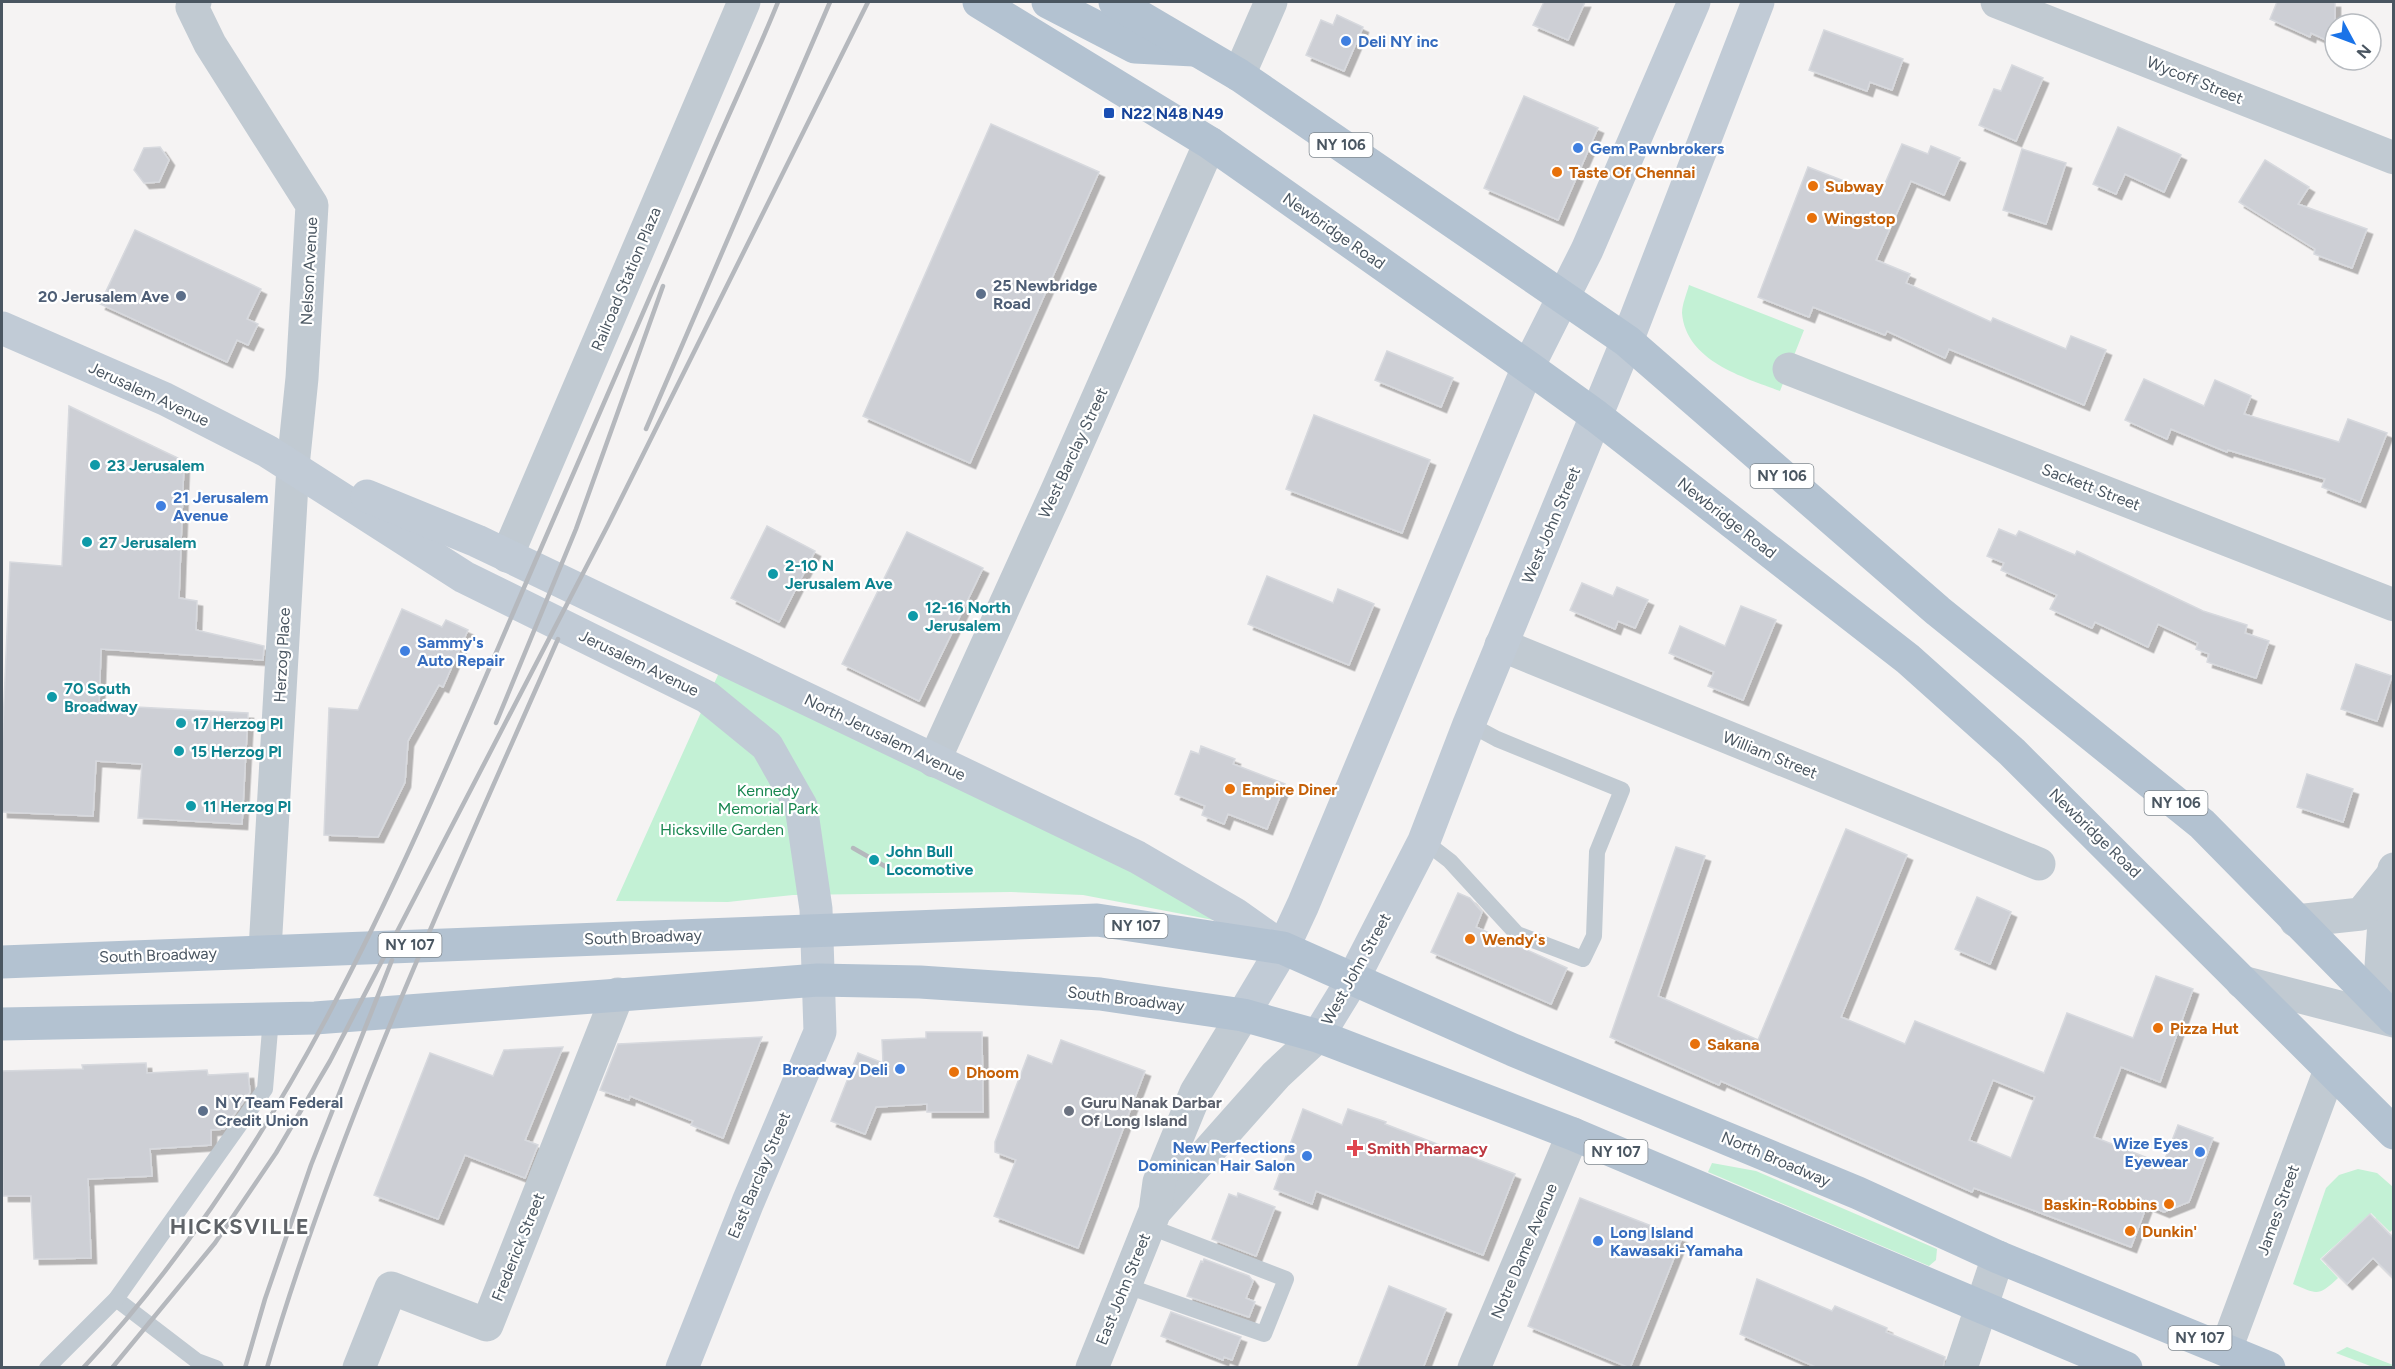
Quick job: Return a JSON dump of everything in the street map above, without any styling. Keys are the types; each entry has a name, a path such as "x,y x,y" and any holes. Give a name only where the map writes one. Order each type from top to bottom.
{"main road":[{"name":"Newbridge Road","path":"979,2 1210,143 1528,367 1596,416 1908,659 2012,753 2394,1133"},
{"path":"1048,2 1135,47 1159,50 1196,50"},
{"name":"NY 106","path":"1115,2 1239,75 1627,341 1938,611 2202,824 2394,1020"},
{"path":"1243,1015 1283,948 1528,367 1587,250 1694,2"},
{"name":"West John Street","path":"1318,1036 1353,979 1424,842 1501,645 1627,341 1758,2"},
{"name":"Jerusalem Avenue","path":"2,328 165,399 293,466 465,577 707,697 767,746 801,806 818,932 818,980"},
{"name":"Jerusalem Avenue","path":"293,466 477,541"},
{"name":"North Jerusalem Avenue","path":"477,541 1137,857 1236,914 1283,948"},
{"name":"South Broadway","path":"2,962 265,950 818,932 898,926 1097,920 1283,948"},
{"name":"North Broadway","path":"1283,948 1513,1050 1858,1193 1998,1257 2269,1368"},
{"name":"South Broadway","path":"2,1024 315,1018 818,980 920,982 1100,994 1243,1015"},
{"name":"East Barclay Street","path":"682,1368 748,1202 820,1032 818,980"},
{"name":"NY 107","path":"1243,1015 1318,1036 1573,1134 2126,1368"}],"street":[{"name":"Railroad Station Plaza","path":"507,556 744,2"},
{"path":"1239,75 1271,2"},
{"name":"Wycoff Street","path":"1997,2 2394,158"},
{"name":"Nelson Avenue","path":"192,3 210,44 312,205 303,366 293,466"},
{"name":"West Barclay Street","path":"934,761 1058,488 1210,143"},
{"name":"Sackett Street","path":"1789,369 2394,605"},
{"name":"Herzog Place","path":"265,950 293,466"},
{"name":"William Street","path":"1501,645 2039,864"},
{"path":"2296,921 2361,914 2392,873"},
{"path":"2392,873 2381,966 2394,1013"},
{"path":"2242,982 2394,1020"},
{"name":"Frederick Street","path":"359,1368 391,1288 487,1325 618,994"},
{"name":"East John Street","path":"1092,1368 1152,1219 1159,1182 1196,1092 1243,1015"},
{"name":"East John Street","path":"1152,1219 1276,1075 1318,1036"},
{"name":"James Street","path":"2226,1349 2330,1071"},
{"name":"Notre Dame Avenue","path":"1474,1368 1573,1134"},
{"path":"1961,1368 1998,1257"}],"lane":[{"path":"1424,842 1450,861 1517,934 1583,959 1594,936 1597,852 1622,790 1497,739 1469,724"},
{"path":"47,1368 116,1299 265,1089 271,1018"},
{"path":"1124,1285 1264,1334 1286,1279 1152,1219"},
{"path":"116,1299 197,1361 216,1368"}],"green space":[{"path":"1689,285 1804,330 1780,391 1719,365 1694,343 1686,330 1682,313"},
{"name":"Kennedy Memorial Park","path":"722,666 1197,901 1229,923 1083,895 1011,892 793,895 728,902 616,901"},
{"path":"1712,1163 1756,1171 1937,1249 1936,1260 1929,1266 1708,1172"},
{"path":"2358,1169 2377,1173 2393,1187 2393,1229 2390,1232 2371,1213 2320,1259 2338,1278 2317,1292 2293,1284 2326,1188 2339,1175"},
{"path":"2347,1347 2393,1365 2393,1367 2373,1367 2336,1353"}],"building":[{"path":"1544,2 1585,2 1568,40 1533,25"},
{"path":"2277,2 2335,2 2335,12 2323,12 2323,38 2311,33 2310,37 2270,19"},
{"name":"Deli NY inc","path":"1337,15 1363,27 1344,71 1306,55 1321,20 1333,25"},
{"path":"1824,30 1903,59 1892,90 1870,82 1867,91 1809,70"},
{"path":"2012,65 2043,78 2016,141 1979,125 1994,89 2001,91"},
{"path":"1524,96 1598,128 1558,220 1484,188"},
{"name":"25 Newbridge Road","path":"991,124 1099,172 970,463 863,416"},
{"path":"2118,127 2181,155 2164,192 2125,174 2116,194 2093,184"},
{"path":"1902,144 1928,154 1931,146 1960,158 1944,195 1911,181 1876,260 1910,274 1906,283 1991,322 1993,318 2066,349 2071,336 2106,350 2084,405 1949,349 1945,358 1887,331 1885,335 1813,307 1809,317 1758,297 1808,167 1880,195"},
{"path":"160,147 169,160 159,182 144,183 134,170 144,148"},
{"path":"2022,149 2066,163 2046,224 2003,210"},
{"path":"2265,160 2309,187 2298,204 2367,229 2352,268 2314,254 2315,249 2239,202"},
{"name":"20 Jerusalem Ave","path":"135,230 261,289 247,319 258,324 248,345 237,340 227,362 100,304"},
{"path":"1387,351 1453,378 1441,407 1375,380"},
{"path":"2144,379 2204,406 2215,380 2251,396 2244,414 2339,442 2348,419 2387,433 2360,502 2322,487 2325,479 2228,450 2227,452 2171,429 2167,439 2125,420"},
{"path":"69,406 184,461 179,598 197,601 196,630 264,646 263,660 101,649 99,705 248,713 242,824 138,818 142,764 96,761 93,816 2,812 2,748 10,562 62,566"},
{"path":"1314,415 1430,460 1402,533 1286,489"},
{"name":"2-10 N Jerusalem Ave","path":"767,526 815,551 779,622 731,598"},
{"path":"1999,529 2016,536 2019,531 2075,555 2077,551 2203,611 2247,625 2245,633 2269,641 2256,678 2207,662 2209,654 2196,649 2198,643 2158,624 2148,647 2095,622 2092,628 2050,609 2057,595 2001,570 2004,563 1987,556"},
{"name":"12-16 North Jerusalem","path":"907,532 983,568 919,701 842,664"},
{"path":"1267,576 1333,603 1338,589 1374,604 1349,665 1248,624"},
{"path":"1582,583 1613,596 1617,587 1648,600 1635,628 1618,621 1615,629 1570,610"},
{"path":"1741,606 1776,620 1743,700 1708,686 1714,672 1669,653 1680,626 1725,646"},
{"path":"402,609 442,627 446,620 468,630 443,687 439,685 408,741 405,782 378,837 324,835 329,708 358,710"},
{"path":"2356,664 2392,676 2377,721 2341,709"},
{"name":"Empire Diner","path":"1201,746 1235,759 1233,764 1285,784 1267,829 1228,814 1224,824 1202,815 1205,806 1175,794 1191,751 1199,754"},
{"path":"2307,774 2353,789 2343,822 2297,807"},
{"path":"1846,829 1907,855 1841,1017 1905,1044 1915,1021 2044,1073 2067,1013 2133,1038 2156,976 2193,989 2160,1082 2121,1067 2094,1137 2163,1164 2178,1125 2213,1138 2189,1202 2164,1212 2147,1205 2131,1247 1974,1188 1972,1192 1721,1081 1719,1085 1610,1037 1676,847 1705,856 1658,996 1758,1040","holes":["1993,1080 2035,1097 2011,1158 1969,1140"]},
{"name":"Wendy's","path":"1458,893 1470,898 1482,912 1476,927 1567,968 1551,1004 1431,952"},
{"path":"1977,897 2011,912 1990,964 1955,949"},
{"path":"926,1032 982,1032 983,1112 927,1112 927,1104 876,1107 865,1134 831,1121 858,1053 883,1063 882,1040 926,1038"},
{"path":"762,1037 723,1138 691,1125 693,1121 630,1096 629,1100 600,1090 618,1044"},
{"name":"Guru Nanak Darbar Of Long Island","path":"1061,1040 1145,1071 1078,1248 994,1216 1016,1160 995,1152 995,1142 1028,1055 1052,1064"},
{"path":"563,1047 525,1140 538,1145 525,1178 465,1155 438,1219 374,1195 430,1053 493,1076 504,1050"},
{"path":"146,1063 147,1073 207,1070 208,1075 248,1073 250,1092 224,1129 211,1130 211,1145 150,1149 152,1176 88,1179 91,1258 34,1259 31,1196 3,1196 2,1071 83,1069 82,1065"},
{"path":"1303,1109 1342,1125 1348,1109 1515,1174 1483,1255 1316,1191 1312,1204 1274,1189"},
{"path":"1238,1193 1275,1207 1256,1256 1212,1239 1229,1194 1237,1197"},
{"path":"1580,1198 1682,1238 1630,1368 1528,1326"},
{"path":"2370,1214 2394,1239 2394,1279 2373,1258 2347,1284 2322,1259"},
{"path":"1204,1259 1249,1276 1253,1281 1246,1298 1255,1302 1249,1317 1187,1296 1201,1261 1203,1262"},
{"path":"1757,1279 1832,1311 1835,1306 1887,1328 1886,1332 1945,1357 1943,1368 1818,1368 1740,1334"},
{"path":"1389,1286 1446,1309 1423,1368 1357,1368"},
{"path":"1171,1312 1241,1337 1232,1360 1224,1357 1223,1360 1161,1336"}],"railway":[{"path":"83,1368 159,1279 227,1185 288,1087 344,986 443,776 778,2"},
{"path":"646,429 830,2"},
{"path":"112,1368 215,1243 276,1153 330,1061 608,525 868,2"},
{"path":"496,723 576,529 663,286"},
{"path":"267,1368 296,1274 364,1090 439,908 558,639"},
{"path":"853,848 888,868"},
{"path":"245,1368 265,1299 311,1165 392,960"}],"place":[{"name":"Deli NY inc","path":"1346,41"},
{"name":"N22 N48 N49","path":"1109,113"},
{"name":"Gem Pawnbrokers","path":"1578,148"},
{"name":"Taste Of Chennai","path":"1557,172"},
{"name":"Subway","path":"1813,186"},
{"name":"Wingstop","path":"1812,218"},
{"name":"25 Newbridge Road","path":"981,294"},
{"name":"20 Jerusalem Ave","path":"181,296"},
{"name":"23 Jerusalem","path":"95,465"},
{"name":"21 Jerusalem Avenue","path":"161,506"},
{"name":"27 Jerusalem","path":"87,542"},
{"name":"2-10 N Jerusalem Ave","path":"773,574"},
{"name":"12-16 North Jerusalem","path":"913,616"},
{"name":"Sammy's Auto Repair","path":"405,651"},
{"name":"70 South Broadway","path":"52,697"},
{"name":"17 Herzog Pl","path":"181,723"},
{"name":"15 Herzog Pl","path":"179,751"},
{"name":"Empire Diner","path":"1230,789"},
{"name":"11 Herzog Pl","path":"191,806"},
{"name":"John Bull Locomotive","path":"874,860"},
{"name":"Wendy's","path":"1470,939"},
{"name":"Pizza Hut","path":"2158,1028"},
{"name":"Sakana","path":"1695,1044"},
{"name":"Broadway Deli","path":"900,1069"},
{"name":"Dhoom","path":"954,1072"},
{"name":"N Y Team Federal Credit Union","path":"203,1111"},
{"name":"Guru Nanak Darbar Of Long Island","path":"1069,1111"},
{"name":"Smith Pharmacy","path":"1355,1148"},
{"name":"Wize Eyes Eyewear","path":"2200,1152"},
{"name":"New Perfections Dominican Hair Salon","path":"1307,1156"},
{"name":"Baskin-Robbins","path":"2169,1204"},
{"name":"Dunkin'","path":"2130,1231"},
{"name":"Long Island Kawasaki-Yamaha","path":"1598,1241"}],"district":[{"name":"HICKSVILLE","path":"240,1226"}],"park label":[{"name":"Hicksville Garden","path":"722,829"}]}
